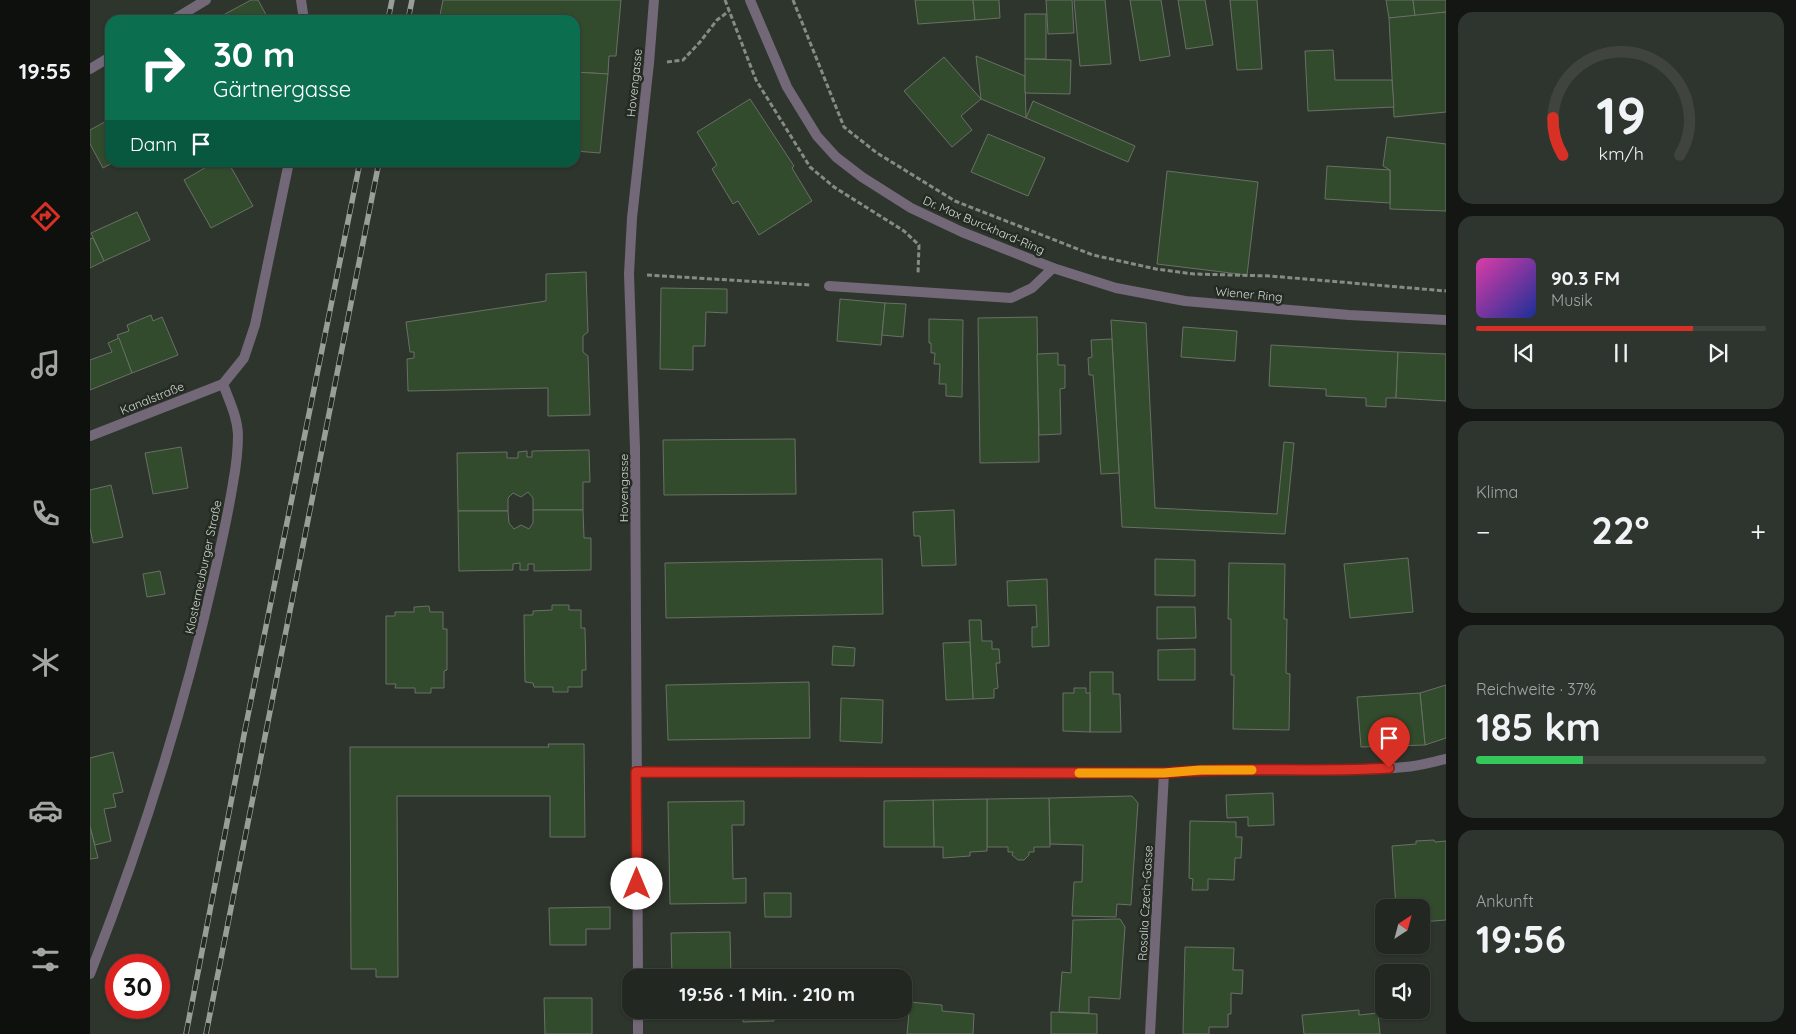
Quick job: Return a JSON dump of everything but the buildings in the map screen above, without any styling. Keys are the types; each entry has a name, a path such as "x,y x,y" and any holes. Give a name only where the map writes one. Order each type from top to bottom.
{"street":[{"path":"181,15 206,0"},
{"path":"301,0 303,15"},
{"name":"Hovengasse","path":"638,969 635,448 629,274 632,218 654,0"},
{"name":"Dr. Max Burckhard-Ring","path":"750,0 787,86 817,136 836,157 862,177 911,208 962,232 1053,268 1032,288 1011,298 829,286"},
{"path":"90,69 105,60"},
{"path":"223,384 244,358 255,325 288,167"},
{"name":"Wiener Ring","path":"1053,268 1116,288 1185,301 1349,315 1446,320"},
{"name":"Kanalstraße","path":"90,436 223,384"},
{"name":"Klosterneuburger Straße","path":"90,974 112,918 176,730 199,645 226,526 237,461 238,434 235,415 223,384"},
{"path":"636,772 1164,773 1200,770 1354,770 1406,767 1446,759"},
{"name":"Rosalia Czech-Gasse","path":"1150,1034 1164,773"},
{"path":"638,1019 638,1034"}],"path":[{"path":"725,0 729,12"},
{"path":"794,0 844,127 877,153 955,201 1093,255 1156,269 1194,274 1270,276 1446,291"},
{"path":"649,63 683,60 717,20 735,8"},
{"path":"629,274 829,286"}],"railway":[{"path":"389,15 392,0"},
{"path":"409,15 412,0"},
{"path":"186,1034 245,730 359,167"},
{"path":"206,1034 378,167"}],"slow traffic":[{"path":"1079,773 1252,770"}],"route":[{"path":"637,884 636,772 1164,773 1200,770 1354,770 1389,768"}]}
